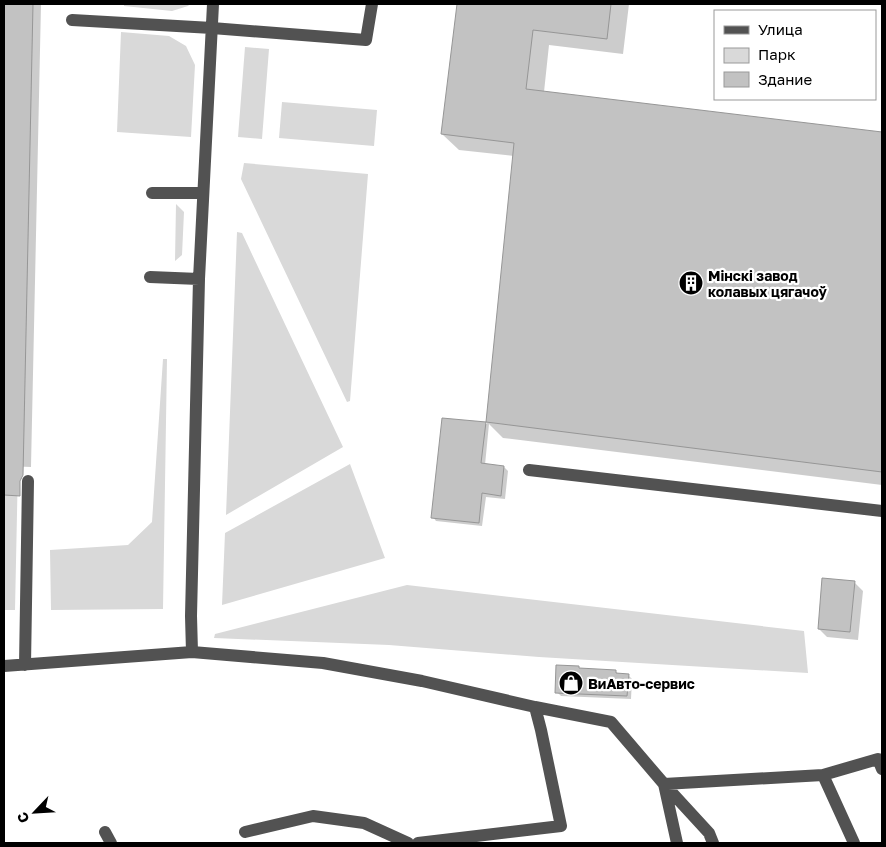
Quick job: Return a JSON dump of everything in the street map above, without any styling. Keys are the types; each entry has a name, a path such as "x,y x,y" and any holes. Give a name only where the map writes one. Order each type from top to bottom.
{"street":[{"path":"192,652 191,616 199,279 214,4"},
{"path":"72,20 212,28 366,40 372,4"},
{"path":"152,193 203,193"},
{"path":"150,277 199,279"},
{"path":"529,470 882,511"},
{"path":"25,665 28,481"},
{"path":"4,666 192,652 323,663 422,681 611,722 709,833 713,843"},
{"path":"418,843 561,826 535,706"},
{"path":"664,784 823,775 881,762"},
{"path":"823,775 854,843"},
{"path":"664,784 677,843"},
{"path":"245,832 313,816 364,824 408,843"}],"green space":[{"path":"124,4 190,4 172,11 124,6"},
{"path":"121,32 169,36 186,46 195,65 191,137 117,132"},
{"path":"245,47 269,49 262,139 238,137"},
{"path":"282,102 377,110 374,146 279,138"},
{"path":"244,163 368,174 350,401 347,402 241,179"},
{"path":"176,204 184,212 182,255 175,261"},
{"path":"237,232 242,233 343,447 226,515"},
{"path":"163,359 167,359 163,609 51,610 50,550 128,545 152,522"},
{"path":"350,464 385,558 222,605 225,533"},
{"path":"4,465 18,465 15,610 4,610"},
{"path":"407,585 804,631 808,673 539,657 389,645 214,638 215,634"}],"building":[{"path":"4,4 33,4 23,475 20,481 20,496 4,495"},
{"name":"Мінскі завод колавых цягачоў","path":"457,4 611,4 607,39 533,30 526,89 882,132 882,472 486,422 514,143 441,134"},
{"path":"442,418 486,422 481,463 504,466 501,496 482,493 479,523 431,518"},
{"path":"822,578 855,581 850,632 818,629"},
{"path":"556,665 616,670 616,673 629,674 627,696 555,693"}],"place":[{"name":"Мінскі завод колавых цягачоў","path":"691,283"},
{"name":"ВиАвто-сервис","path":"571,683"}]}
